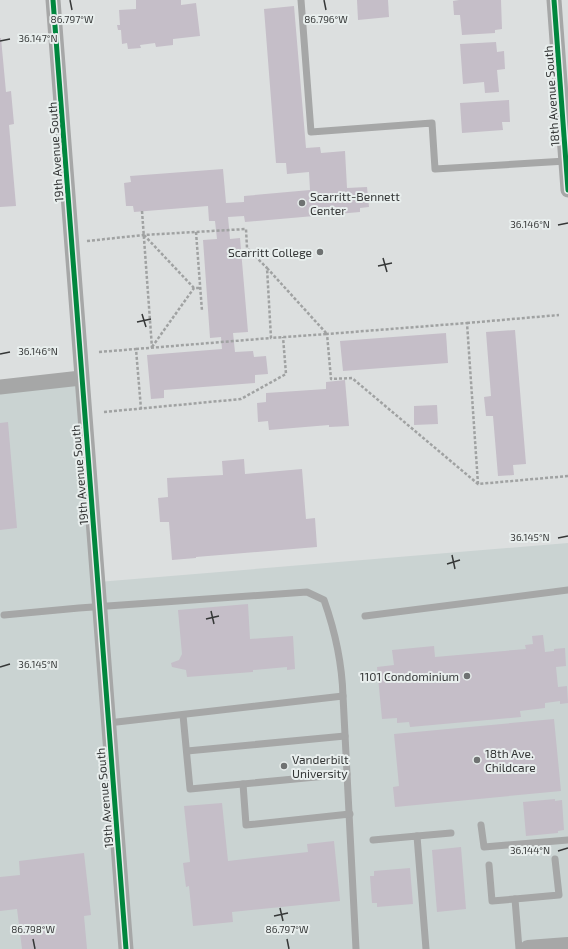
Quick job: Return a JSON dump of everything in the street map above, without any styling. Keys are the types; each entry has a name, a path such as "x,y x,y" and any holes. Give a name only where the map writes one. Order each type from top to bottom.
{"street":[{"name":"19th Avenue South","path":"53,0 126,949"},
{"name":"18th Avenue South","path":"554,0 568,190"},
{"path":"0,387 82,378"},
{"path":"528,949 568,946"}],"lane":[{"path":"301,0 311,132 432,123 435,169 566,161"},
{"path":"365,616 568,590"},
{"path":"4,615 307,592 324,600 330,619 342,674 356,949"},
{"path":"108,723 343,696"},
{"path":"183,715 190,789 347,774"},
{"path":"187,751 345,736"},
{"path":"243,784 246,825 350,814"},
{"path":"481,825 484,847 568,840"},
{"path":"373,840 452,833"},
{"path":"417,836 426,949"},
{"path":"489,865 492,901 559,895 555,860"},
{"path":"515,899 519,949"}],"path":[{"path":"142,211 152,348"},
{"path":"71,241 246,229 247,248 327,334 331,379 352,378 478,484 568,476"},
{"path":"196,232 202,311"},
{"path":"144,235 194,288 200,288"},
{"path":"267,268 271,338"},
{"path":"152,348 194,288"},
{"path":"99,352 559,315"},
{"path":"467,323 478,484"},
{"path":"104,412 241,399 286,374 283,337"},
{"path":"136,349 141,409"}],"shaded area":[{"name":"Vanderbilt University","path":"81,378 98,582 568,543 568,949 0,949 0,387"}],"building":[{"path":"136,0 181,0 181,5 196,3 200,36 173,39 173,45 156,47 155,43 140,45 141,48 128,49 127,43 122,44 121,30 118,30 117,25 120,25 119,10 136,9"},
{"path":"357,0 388,0 389,17 358,20"},
{"path":"501,0 502,29 495,30 495,33 462,35 460,15 454,15 453,1"},
{"name":"Scarritt-Bennett Center","path":"294,6 306,148 320,147 321,153 345,151 347,188 367,187 369,207 360,208 360,212 245,222 244,216 228,217 230,239 240,238 248,332 233,333 235,352 253,351 254,357 266,356 268,374 255,375 255,383 164,390 164,398 151,399 147,355 222,349 221,337 210,338 203,240 217,239 215,221 209,221 208,206 134,212 133,206 126,206 124,183 131,182 130,176 223,169 226,203 244,202 244,196 310,190 309,172 287,174 286,163 276,163 264,9"},
{"path":"0,38 6,92 11,91 14,124 9,125 16,206 0,207"},
{"path":"496,42 497,52 504,51 505,69 497,70 499,92 485,93 484,82 463,84 460,44"},
{"path":"509,100 510,122 502,122 503,130 462,133 460,103"},
{"path":"515,330 526,464 513,465 514,475 498,476 493,416 486,416 484,397 491,396 486,332"},
{"path":"446,333 448,363 343,371 340,341"},
{"path":"345,380 349,426 329,427 329,425 269,430 268,421 258,422 257,403 266,402 266,393 326,389 326,382"},
{"path":"437,405 438,424 414,425 414,406"},
{"path":"8,422 17,528 0,530 0,423"},
{"path":"244,459 245,474 302,469 306,519 315,518 317,547 172,560 169,522 160,522 158,498 168,497 167,478 223,475 222,461"},
{"path":"248,604 250,639 293,636 295,669 287,670 287,667 253,670 253,672 187,677 186,670 172,667 171,663 179,660 182,654 178,610"},
{"name":"1101 Condominium","path":"543,635 545,652 565,648 566,666 556,667 558,687 567,686 568,703 560,704 560,701 545,703 545,708 520,711 521,717 410,727 409,722 397,723 397,718 382,719 377,667 394,665 392,650 434,646 435,657 526,649 525,645 533,644 532,636"},
{"name":"18th Ave. Childcare","path":"554,719 561,791 395,807 393,787 399,786 394,734"},
{"path":"555,799 555,801 562,800 564,830 558,831 558,833 526,836 523,802"},
{"path":"222,803 228,861 308,852 307,844 334,841 340,901 232,912 233,922 193,926 189,886 186,887 183,863 190,862 184,806"},
{"path":"461,847 466,909 437,912 432,850"},
{"path":"84,853 91,915 84,916 87,949 22,949 17,909 0,911 0,877 20,875 19,861"},
{"path":"410,868 413,904 377,907 377,903 372,903 370,876 374,876 374,871"}],"cycle path":[{"path":"53,0 126,949"},
{"path":"554,0 568,190"}],"place":[{"name":"Scarritt-Bennett Center","path":"302,203"},
{"name":"Scarritt College","path":"320,252"},
{"name":"1101 Condominium","path":"467,676"},
{"name":"18th Ave. Childcare","path":"477,760"},
{"name":"Vanderbilt University","path":"284,766"}]}
